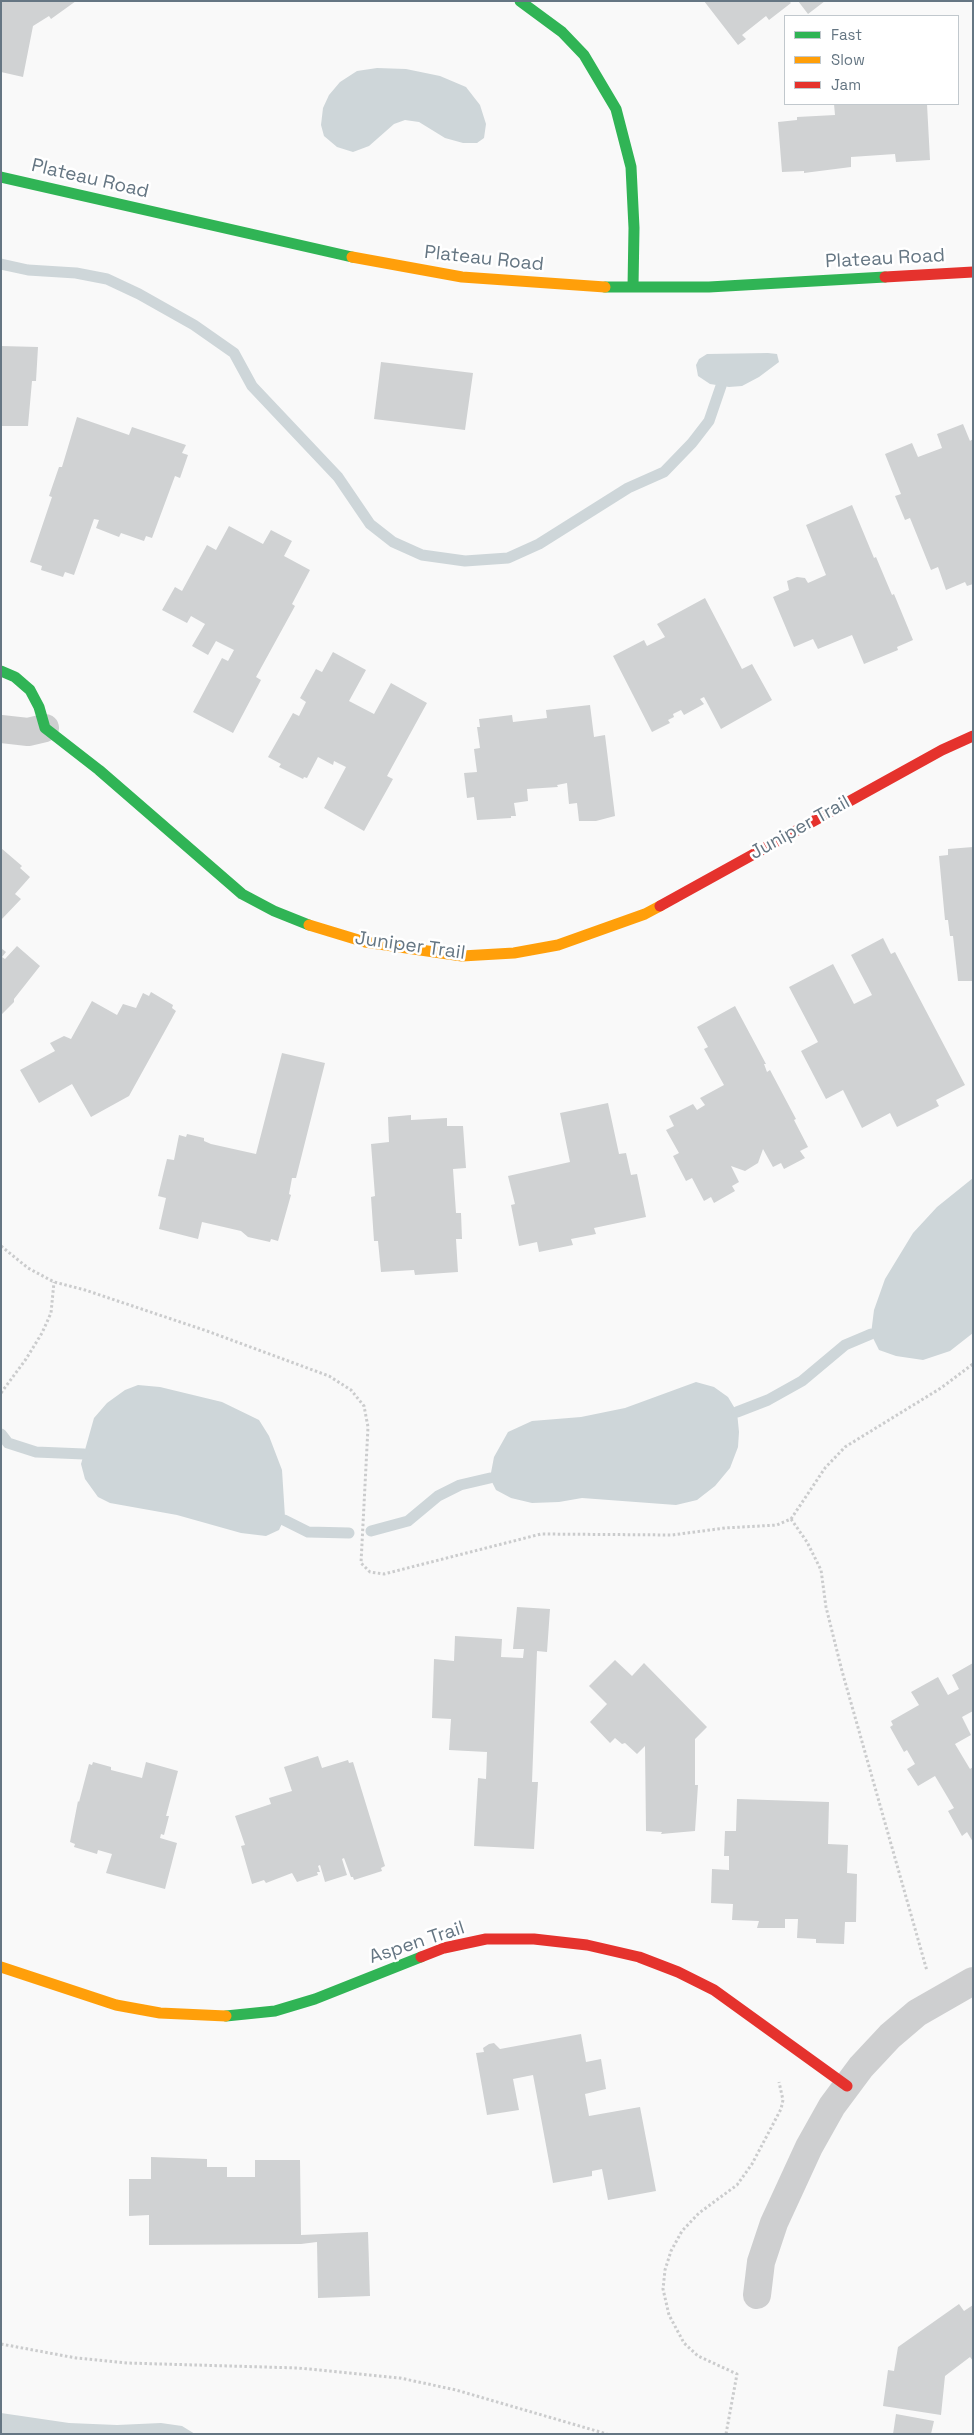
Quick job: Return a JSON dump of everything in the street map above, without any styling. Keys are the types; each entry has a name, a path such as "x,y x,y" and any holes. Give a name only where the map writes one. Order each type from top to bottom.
{"street":[{"path":"520,1 562,32 584,55 616,109 626,142 630,167 634,228 634,287"},
{"name":"Plateau Road","path":"1,176 384,264 472,278 576,286 709,287 973,272"},
{"path":"1,671 15,677 30,690 39,707 45,728 28,732 1,729"},
{"name":"Juniper Trail","path":"45,728 100,770 215,873 258,902 322,930 365,942 462,956 514,953 558,945 645,914 933,755 973,736"},
{"name":"Aspen Trail","path":"1,1967 116,2005 168,2013 234,2016 274,2011 315,1999 444,1948 486,1939 534,1939 587,1945 639,1957 678,1972 714,1990 847,2086"},
{"path":"757,2295 761,2262 774,2223 809,2147 832,2106 890,2036 917,2013 973,1981"}],"path":[{"path":"1,1246 28,1268 54,1282 86,1290 225,1338 329,1376 352,1390 364,1406 368,1427 367,1478 360,1549 361,1563 370,1572 384,1574 542,1534 672,1535 725,1528 777,1525 791,1519 825,1468 845,1447 942,1388 973,1364"},
{"path":"1,1393 42,1333 51,1313 54,1282"},
{"path":"791,1519 807,1542 821,1570 826,1607 842,1671 936,2002"},
{"path":"726,2434 737,2374 698,2356 684,2342 669,2314 663,2289 665,2270 671,2251 682,2231 699,2213 737,2185 752,2164 781,2110 783,2100 778,2082"},
{"path":"1,2344 76,2358 127,2362 298,2368 400,2378 456,2390 608,2434"}],"shaded area":[{"path":"377,68 406,69 440,76 466,87 480,105 486,124 484,138 477,143 463,143 445,138 419,122 405,120 394,124 369,146 353,152 337,147 324,136 321,125 323,108 329,95 340,82 357,71"},
{"path":"707,354 777,354 779,362 759,377 742,386 729,387 710,384 698,376 696,365 699,359"},
{"path":"973,1178 973,1333 950,1351 923,1360 896,1356 879,1350 871,1334 874,1310 885,1279 913,1233 937,1207"},
{"path":"696,1382 714,1387 728,1397 737,1412 739,1432 738,1447 730,1468 715,1486 697,1500 676,1505 582,1498 559,1502 532,1503 511,1498 496,1490 490,1478 494,1457 508,1432 532,1421 581,1417 625,1408"},
{"path":"138,1385 160,1387 222,1402 259,1420 269,1436 282,1470 285,1517 279,1530 266,1536 241,1533 177,1515 110,1503 98,1497 85,1479 81,1464 94,1418 107,1403 125,1390"},
{"path":"1,2413 69,2423 117,2425 161,2423 182,2426 195,2434 1,2434"}],"building":[{"path":"1,1 76,1 51,19 49,16 33,26 23,77 1,72"},
{"path":"704,1 789,1 791,3 769,20 766,16 742,35 746,39 738,45"},
{"path":"798,1 825,1 808,14"},
{"path":"834,105 927,105 930,160 896,162 895,154 851,157 851,167 804,173 804,171 782,172 778,122 797,120 797,117 835,115"},
{"path":"1,346 38,347 36,381 32,381 28,426 1,426"},
{"path":"381,362 473,373 465,430 374,419"},
{"path":"77,417 129,435 132,427 186,445 182,453 188,455 180,478 175,476 152,538 146,536 144,541 121,533 119,537 96,528 99,520 94,519 74,575 65,572 63,577 41,570 42,566 30,562 52,497 49,496 59,467 62,467"},
{"path":"963,424 970,441 973,439 973,584 967,586 965,582 946,590 938,567 931,570 910,518 905,520 895,496 901,494 885,454 912,443 918,457 942,448 937,434"},
{"path":"852,505 874,558 876,557 892,595 894,594 913,640 897,647 898,650 864,664 852,635 818,649 813,639 794,647 773,597 789,590 787,581 797,577 805,578 808,583 826,575 806,525"},
{"path":"229,526 263,544 271,530 292,541 284,556 310,570 292,604 295,606 256,677 261,680 233,733 193,712 222,658 228,661 234,650 216,641 208,655 192,646 205,624 191,616 187,623 162,610 175,587 182,591 207,545 216,550"},
{"path":"705,598 742,669 752,664 772,700 721,729 704,697 700,699 704,704 684,715 681,710 673,714 674,717 668,720 670,723 652,732 613,656 644,640 647,646 665,637 657,624"},
{"path":"333,652 366,670 349,701 374,714 391,683 427,703 387,776 393,779 364,831 324,808 346,767 334,761 333,765 318,757 307,778 304,777 303,779 279,767 281,764 268,757 293,713 299,716 306,702 300,698 316,669 322,672"},
{"path":"590,705 594,737 605,735 615,816 596,821 579,821 577,803 569,804 567,783 557,785 558,787 527,789 528,801 514,803 516,816 477,820 474,797 467,798 464,773 477,772 474,749 480,748 477,727 480,727 479,719 512,715 513,722 547,718 546,710"},
{"path":"973,847 973,981 958,981 953,936 950,936 948,920 945,920 939,856 948,855 948,849"},
{"path":"1,848 22,866 20,868 30,877 15,894 21,899 1,920"},
{"path":"883,938 891,954 895,952 965,1085 936,1100 939,1106 897,1127 890,1113 862,1128 843,1090 826,1099 801,1051 818,1042 789,987 833,964 854,1004 872,995 851,955"},
{"path":"17,946 40,966 14,999 14,1002 1,1015 1,948 6,952 2,957 5,959"},
{"path":"151,992 173,1005 172,1008 176,1011 129,1096 91,1117 72,1084 39,1103 20,1070 55,1051 50,1043 64,1036 71,1039 92,1001 117,1015 123,1004 136,1008 143,993 149,996"},
{"path":"735,1006 766,1064 764,1064 767,1072 770,1070 796,1119 794,1120 808,1147 800,1151 805,1158 784,1169 781,1163 773,1167 763,1149 758,1163 745,1171 731,1166 739,1182 732,1186 735,1191 714,1203 711,1197 704,1201 692,1178 686,1181 673,1156 679,1153 666,1130 674,1126 669,1116 693,1104 697,1110 705,1105 700,1098 724,1085 704,1049 708,1047 697,1027"},
{"path":"282,1053 325,1063 296,1178 292,1178 289,1194 291,1195 278,1241 271,1239 270,1242 248,1237 241,1231 202,1222 198,1239 159,1229 166,1198 158,1196 167,1159 174,1160 179,1135 186,1137 187,1134 204,1138 204,1141 211,1144 256,1154"},
{"path":"608,1103 619,1154 626,1153 631,1175 637,1174 646,1217 594,1228 596,1234 571,1239 573,1245 539,1252 537,1242 519,1246 511,1205 515,1204 508,1176 570,1162 560,1113"},
{"path":"411,1115 411,1120 447,1118 447,1126 463,1126 466,1168 453,1169 456,1213 461,1213 462,1239 456,1239 458,1272 415,1275 414,1270 381,1272 378,1241 374,1241 371,1197 375,1196 371,1144 389,1142 388,1117"},
{"path":"517,1607 550,1609 547,1652 537,1651 532,1782 538,1782 534,1849 474,1846 478,1778 486,1779 487,1752 449,1750 451,1719 432,1718 434,1659 454,1661 455,1636 502,1639 501,1657 523,1658 524,1649 513,1649"},
{"path":"615,1660 632,1676 644,1663 707,1727 695,1739 695,1785 698,1785 695,1831 661,1834 662,1832 646,1831 645,1746 637,1754 625,1743 622,1744 615,1738 610,1743 590,1722 607,1704 589,1686"},
{"path":"973,1663 973,1711 962,1717 971,1735 955,1744 970,1769 973,1767 973,1842 967,1832 962,1836 948,1811 954,1808 935,1776 918,1786 907,1769 915,1764 907,1750 904,1752 890,1727 893,1725 891,1721 919,1705 911,1692 938,1677 948,1695 959,1689 952,1675"},
{"path":"318,1756 322,1768 348,1760 349,1763 353,1762 385,1866 381,1868 382,1871 354,1880 344,1858 342,1859 347,1875 325,1882 320,1865 318,1866 320,1872 317,1872 318,1875 297,1882 292,1873 266,1883 264,1880 252,1884 241,1846 245,1845 235,1816 271,1804 269,1798 292,1791 284,1767"},
{"path":"93,1762 111,1767 111,1770 142,1778 146,1762 178,1771 166,1816 169,1816 164,1835 161,1834 160,1838 177,1843 165,1889 106,1873 112,1854 98,1850 97,1854 74,1847 75,1844 70,1842 78,1801 89,1764 92,1765"},
{"path":"737,1799 829,1802 828,1844 848,1845 847,1873 857,1874 856,1922 845,1922 844,1944 816,1943 816,1939 797,1938 798,1919 785,1919 785,1928 757,1928 759,1921 732,1920 733,1904 711,1903 712,1869 729,1870 729,1856 724,1856 725,1831 736,1831"},
{"path":"581,2034 586,2062 601,2059 606,2089 585,2094 589,2116 640,2107 656,2191 608,2200 602,2169 592,2171 592,2176 553,2183 533,2075 513,2079 519,2110 487,2115 476,2053 484,2052 483,2048 494,2043 500,2049"},
{"path":"151,2157 207,2159 207,2167 227,2167 227,2177 255,2177 255,2160 300,2160 301,2235 368,2232 370,2296 318,2298 317,2242 301,2244 149,2245 149,2215 129,2216 129,2179 151,2179"},
{"path":"959,2304 964,2311 973,2305 973,2361 970,2357 945,2376 941,2415 883,2406 888,2370 894,2371 898,2347"},
{"path":"896,2414 934,2421 931,2434 893,2434"}],"waterway":[{"path":"1,264 28,270 76,273 107,279 139,294 194,325 234,353 252,386 338,477 370,524 393,542 422,555 465,561 508,558 539,544 628,488 664,472 692,443 709,421 721,386"},
{"path":"737,1412 768,1400 802,1381 845,1345 871,1334"},
{"path":"1,1434 8,1443 36,1452 84,1454"},
{"path":"371,1531 408,1521 438,1496 460,1485 490,1478"},
{"path":"284,1520 308,1532 349,1533"}],"traffic: fast":[{"path":"520,1 562,32 584,55 616,109 631,167 634,228 633,287"},
{"path":"1,177 352,257"},
{"path":"605,287 709,287 885,277"},
{"path":"1,671 15,677 30,690 39,707 45,728 99,770 242,894 274,911 309,925"},
{"path":"226,2016 275,2011 315,1999 421,1957"}],"traffic: slow":[{"path":"352,257 462,277 605,287"},
{"path":"309,925 365,942 462,956 514,953 558,945 645,914 660,906"},
{"path":"1,1967 116,2005 160,2013 226,2016"}],"traffic: jam":[{"path":"885,277 973,272"},
{"path":"660,906 942,750 973,736"},
{"path":"421,1957 444,1948 486,1939 534,1939 587,1945 639,1957 678,1972 714,1990 847,2086"}]}
